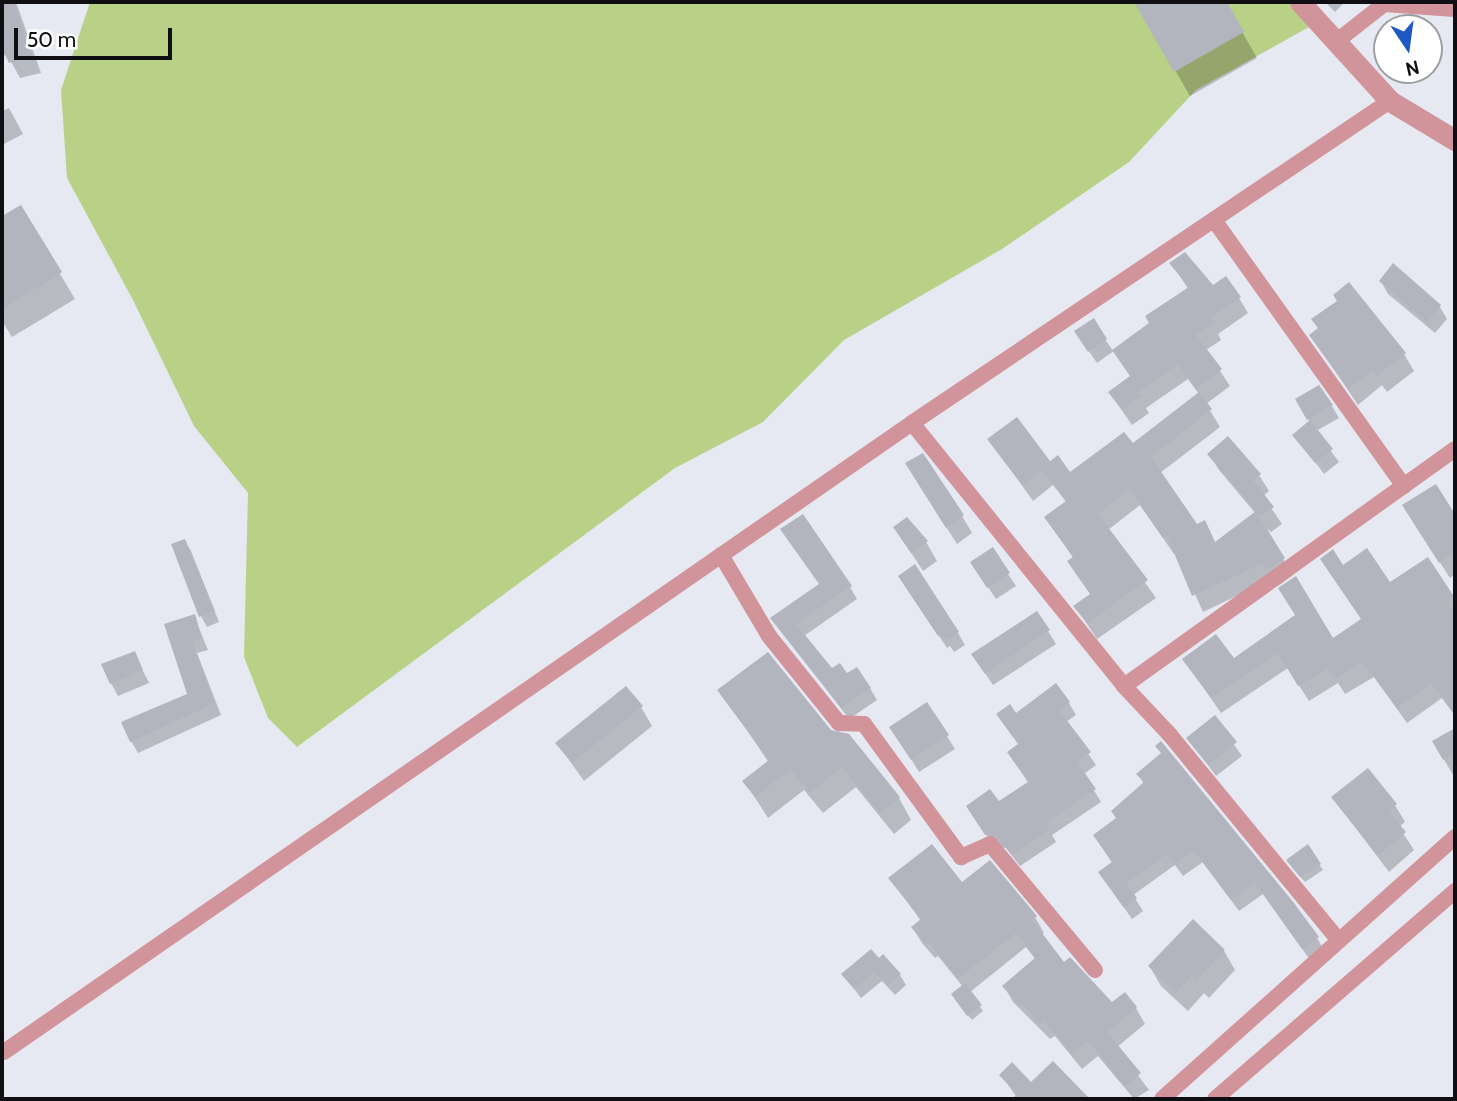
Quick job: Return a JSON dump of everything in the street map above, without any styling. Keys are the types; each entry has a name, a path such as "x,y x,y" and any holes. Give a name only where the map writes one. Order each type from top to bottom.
{"street":[{"path":"1300,2 1390,101 1455,140"},
{"path":"1337,41 1384,4 1455,9"},
{"path":"4,1052 912,423 1390,101"},
{"path":"1214,220 1404,486"},
{"path":"912,423 1124,686 1179,746 1339,941"},
{"path":"1124,686 1455,449"},
{"path":"722,555 769,636 839,723 864,724 961,857 990,844 1095,970"},
{"path":"1161,1099 1455,837"},
{"path":"1215,1099 1455,891"}],"green space":[{"path":"90,2 1297,2 1318,22 1196,90 1129,162 1002,249 844,340 763,422 675,468 297,747 268,718 244,657 248,493 194,426 133,300 67,178 61,90"}],"building":[{"path":"2,2 14,2 33,57 9,63 2,48"},
{"path":"1134,2 1227,2 1244,32 1174,72"},
{"path":"21,205 62,272 2,309 2,216"},
{"path":"1185,252 1213,285 1226,276 1241,297 1210,318 1214,323 1196,335 1222,369 1196,389 1178,364 1138,392 1141,396 1122,410 1108,392 1130,376 1112,350 1149,323 1145,316 1189,287 1169,263"},
{"path":"1393,263 1441,305 1427,322 1379,281"},
{"path":"1349,282 1406,353 1377,376 1372,370 1348,389 1309,335 1318,328 1311,319 1337,301 1333,295"},
{"path":"1094,318 1107,339 1088,352 1074,331"},
{"path":"1319,385 1333,405 1307,420 1295,399"},
{"path":"1199,392 1212,409 1151,457 1197,524 1205,520 1215,542 1256,511 1207,454 1228,436 1261,474 1253,480 1274,507 1260,516 1257,513 1285,558 1268,570 1263,563 1192,596 1167,536 1163,538 1129,489 1098,514 1148,580 1087,623 1073,606 1090,594 1067,561 1073,557 1044,517 1066,501 1043,470 1022,485 987,439 1017,417 1050,461 1058,455 1070,472 1124,432 1133,443"},
{"path":"1310,420 1333,449 1315,463 1292,435"},
{"path":"923,453 964,515 946,528 905,463"},
{"path":"1436,484 1455,514 1455,552 1439,563 1402,505"},
{"path":"803,514 852,586 796,624 832,668 840,663 847,673 857,667 871,688 841,708 770,618 819,584 780,529"},
{"path":"907,517 928,541 911,553 893,527"},
{"path":"185,539 215,611 199,617 171,544"},
{"path":"993,547 1010,573 987,588 970,562"},
{"path":"1367,548 1390,582 1428,557 1455,598 1447,602 1455,612 1455,715 1431,683 1397,708 1363,662 1335,679 1328,669 1298,686 1278,653 1211,698 1182,659 1216,634 1234,658 1295,615 1278,588 1296,576 1333,638 1361,619 1320,559 1333,549 1343,565"},
{"path":"915,564 959,632 946,640 941,634 938,636 898,576"},
{"path":"1037,611 1050,630 985,674 971,654"},
{"path":"195,614 202,638 192,641 215,703 130,742 121,722 187,694 164,624"},
{"path":"135,651 143,670 110,684 101,664"},
{"path":"768,652 831,730 849,734 900,797 880,813 842,767 810,793 790,769 755,797 742,781 769,760 717,690"},
{"path":"1056,683 1070,702 1059,710 1091,752 1077,762 1096,789 1046,823 1050,829 1012,855 997,837 985,835 966,806 990,789 999,801 1028,782 1007,752 1018,744 996,714 1010,704 1016,713"},
{"path":"626,686 643,706 572,763 555,743"},
{"path":"927,702 949,735 911,760 889,727"},
{"path":"1215,715 1237,742 1208,765 1186,738"},
{"path":"1455,728 1455,753 1443,760 1432,741"},
{"path":"1161,741 1319,937 1302,949 1255,883 1231,900 1194,851 1174,865 1167,854 1126,883 1137,898 1124,908 1098,872 1112,862 1093,835 1116,818 1111,811 1144,782 1136,774 1161,753 1155,746"},
{"path":"1368,768 1397,804 1388,811 1406,832 1378,856 1331,797"},
{"path":"932,844 962,882 990,860 1037,916 1032,920 1064,962 1070,957 1112,1002 1125,992 1137,1007 1107,1032 1141,1073 1125,1086 1088,1041 1072,1054 1044,1021 1040,1024 1022,1003 1019,1005 1002,986 1035,958 1016,933 958,979 928,941 925,944 911,927 921,919 888,878"},
{"path":"1308,844 1321,864 1300,877 1286,860"},
{"path":"1193,919 1225,950 1197,980 1192,975 1176,993 1148,966"},
{"path":"871,949 879,958 883,954 901,974 888,985 875,972 854,989 841,974"},
{"path":"965,983 982,1005 967,1016 951,994"},
{"path":"1053,1061 1090,1099 1012,1099 1017,1094 999,1075 1012,1062 1031,1082"}]}
